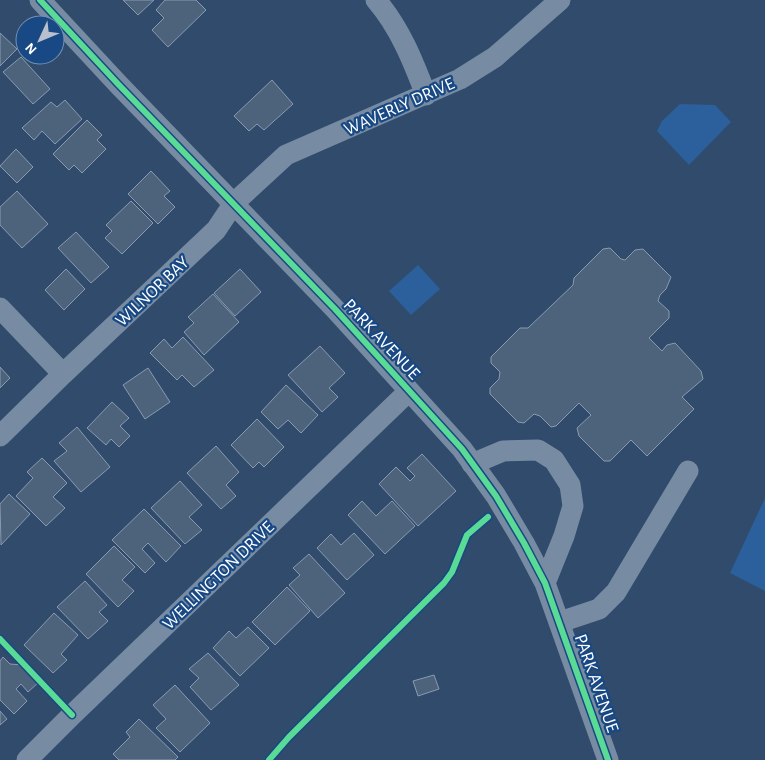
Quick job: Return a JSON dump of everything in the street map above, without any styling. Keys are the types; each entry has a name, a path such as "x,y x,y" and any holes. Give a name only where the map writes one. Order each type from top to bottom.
{"street":[{"name":"PARK AVENUE","path":"40,0 118,84 335,309 462,450 496,496 545,583 608,760"},
{"path":"376,0 386,12 407,46 426,95"},
{"name":"WAVERLY DRIVE","path":"234,203 286,155 460,79 495,57 560,0"},
{"name":"WILNOR BAY","path":"0,436 216,230 234,203"},
{"path":"0,308 63,374"},
{"name":"WELLINGTON DRIVE","path":"27,760 409,390"},
{"path":"472,464 503,451 538,450 554,460 570,485 573,506 564,536 545,583"},
{"path":"560,622 600,609 616,592 688,471"}],"shaded area":[{"path":"680,104 715,105 731,122 689,165 657,131 662,121"},
{"path":"418,265 440,289 411,315 389,291"},
{"path":"765,498 765,591 730,573"}],"building":[{"path":"123,0 154,0 138,15"},
{"path":"165,0 196,0 206,10 168,47 152,30 164,18 156,10"},
{"path":"0,33 15,47 15,51 0,66"},
{"path":"15,62 15,65 28,65 50,89 33,104 3,72"},
{"path":"272,80 293,104 264,130 257,124 249,131 234,116"},
{"path":"65,100 82,119 55,144 42,131 34,140 22,128 51,102 57,107"},
{"path":"87,120 102,135 97,140 106,149 82,173 74,165 69,170 53,154"},
{"path":"16,149 33,167 17,183 0,166"},
{"path":"151,171 170,191 164,196 175,207 158,224 128,194"},
{"path":"17,191 48,224 22,248 0,225 0,207"},
{"path":"131,201 153,223 122,254 105,238 112,231 106,225"},
{"path":"76,232 109,267 91,283 58,248"},
{"path":"610,248 621,259 625,260 635,250 643,249 671,277 658,301 669,311 669,318 649,338 662,351 667,345 675,343 701,371 703,379 682,397 694,409 647,456 631,440 610,461 604,461 579,436 577,428 591,415 579,403 556,426 551,427 540,416 534,414 524,423 518,422 490,394 490,388 499,379 500,372 491,363 491,357 520,328 528,328 573,285 574,278 603,249"},
{"path":"66,269 85,289 64,310 45,290"},
{"path":"240,269 261,292 235,316 214,293"},
{"path":"213,294 239,322 204,355 184,332 194,323 188,317"},
{"path":"183,337 214,370 194,387 182,375 177,380 150,353 164,339 172,348"},
{"path":"320,346 345,373 329,388 338,397 322,412 288,375"},
{"path":"0,367 10,378 0,388"},
{"path":"148,368 170,402 145,419 123,385"},
{"path":"286,385 318,415 301,433 288,420 278,429 261,412"},
{"path":"112,402 129,418 120,426 130,436 119,447 111,439 106,445 87,428"},
{"path":"257,419 284,447 264,467 259,462 253,468 231,445"},
{"path":"77,427 110,467 81,492 54,461 67,451 59,443"},
{"path":"216,446 239,472 226,485 236,496 221,509 187,473"},
{"path":"422,454 456,491 418,526 379,484 396,467 410,481 415,476 407,468"},
{"path":"42,458 67,483 53,497 65,508 46,526 16,496 33,478 27,472"},
{"path":"180,481 202,505 189,517 202,530 185,544 151,508"},
{"path":"9,494 30,514 1,545 0,504"},
{"path":"362,501 376,516 392,501 415,526 385,554 348,515"},
{"path":"144,509 181,546 166,562 148,543 142,549 155,563 145,573 112,540"},
{"path":"354,533 374,555 347,580 317,548 331,534 341,545"},
{"path":"114,546 135,567 122,580 134,591 118,607 86,574"},
{"path":"309,554 345,593 318,618 289,585 300,575 293,568"},
{"path":"85,581 107,605 99,612 108,621 88,639 57,607"},
{"path":"287,587 310,611 275,645 252,622"},
{"path":"54,613 78,635 61,654 67,660 53,673 24,645"},
{"path":"248,627 269,648 240,676 213,648 229,631 236,638"},
{"path":"208,653 239,685 211,710 190,687 199,678 189,669"},
{"path":"3,657 10,664 23,665 39,682 28,692 21,684 16,689 27,701 14,714 0,700 0,661"},
{"path":"434,675 439,689 418,696 413,681"},
{"path":"175,685 210,723 180,752 156,728 166,719 153,705"},
{"path":"0,711 7,719 0,725"},
{"path":"139,719 178,757 175,760 119,760 113,754 130,737 126,732"}],"cycle path":[{"path":"40,0 118,84 335,309 462,449 496,496 545,583 608,760"},
{"path":"269,760 289,737 444,583 452,572 467,535 488,517"},
{"path":"0,639 72,715"}]}
